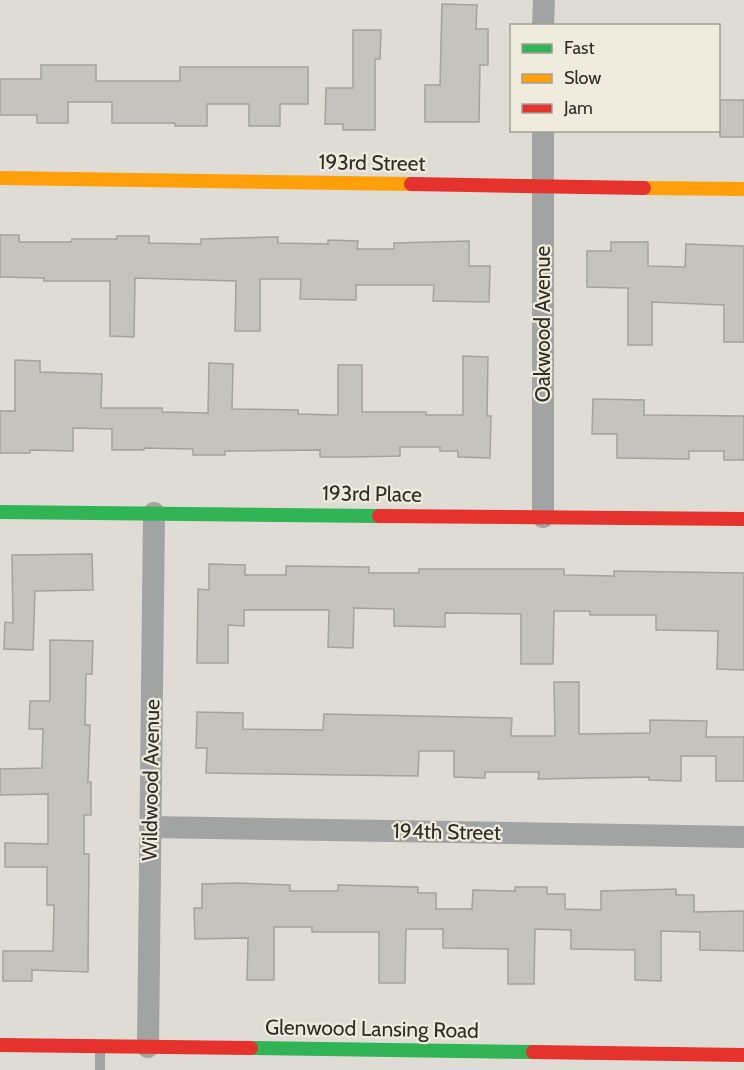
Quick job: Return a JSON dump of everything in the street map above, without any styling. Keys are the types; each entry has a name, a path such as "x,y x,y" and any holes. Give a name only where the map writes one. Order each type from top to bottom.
{"street":[{"path":"543,0 543,24"},
{"name":"Oakwood Avenue","path":"543,132 543,517"},
{"name":"193rd Street","path":"0,178 744,189"},
{"name":"193rd Place","path":"0,512 744,519"},
{"name":"Wildwood Avenue","path":"148,1047 154,513"},
{"name":"194th Street","path":"150,827 744,837"},
{"name":"Glenwood Lansing Road","path":"0,1046 148,1047 313,1055 744,1055"}],"lane":[{"path":"100,1047 100,1070"}],"building":[{"path":"442,4 477,5 476,29 488,29 488,65 480,65 479,122 425,122 425,85 440,85"},
{"path":"353,30 381,30 380,59 375,59 375,130 343,130 343,124 325,124 326,88 353,88"},
{"path":"41,65 96,65 96,81 180,81 180,67 308,67 308,104 280,104 280,126 249,126 249,104 207,104 207,126 175,126 175,123 112,123 112,102 68,102 68,123 37,123 37,115 0,115 0,79 41,79"},
{"path":"720,100 744,100 744,137 720,137"},
{"path":"0,235 19,235 19,242 71,242 72,239 149,236 149,243 201,244 201,239 278,237 278,243 328,244 328,240 358,241 357,249 394,249 394,243 469,241 469,266 490,266 489,302 433,301 434,285 356,285 356,300 300,299 301,279 260,279 260,331 235,331 236,281 135,278 134,337 110,336 110,281 44,281 44,278 0,277"},
{"path":"611,242 648,242 648,266 685,267 686,244 744,246 744,342 724,342 724,305 652,302 652,345 628,345 628,288 587,287 587,251 611,251"},
{"path":"463,356 488,357 487,416 491,416 490,458 458,457 458,451 440,451 440,447 400,447 400,456 352,457 320,457 320,450 225,451 225,455 193,455 193,449 112,450 112,429 73,428 73,451 30,450 30,453 0,453 0,411 15,411 15,360 40,361 40,372 102,374 101,408 162,408 162,412 208,413 209,363 233,364 232,409 298,410 298,414 338,415 338,365 362,365 362,412 426,412 426,415 463,415"},
{"path":"593,399 644,400 644,415 744,416 744,460 724,460 724,451 689,451 689,459 617,458 617,434 592,434"},
{"path":"92,554 93,590 35,591 33,650 4,649 5,622 13,623 12,555"},
{"path":"209,564 245,565 245,575 286,575 286,566 369,567 369,573 419,573 419,569 564,569 564,575 614,576 614,571 744,573 744,670 717,669 718,631 656,630 656,615 590,615 590,611 554,611 553,664 521,664 521,614 445,613 445,627 394,626 394,609 354,608 353,648 328,647 329,610 244,610 244,626 228,625 228,663 197,663 198,589 209,590"},
{"path":"50,640 93,641 92,674 86,674 85,725 90,725 88,782 91,782 91,815 84,815 84,854 89,854 88,972 32,970 32,981 3,981 3,951 53,951 54,905 47,905 47,867 5,867 5,843 48,844 48,794 0,795 0,769 42,768 43,729 29,729 30,701 50,701"},
{"path":"554,682 579,682 579,734 650,733 650,720 707,721 706,737 744,737 744,781 716,781 716,756 681,756 681,781 649,780 649,777 538,779 539,772 485,772 485,778 454,777 454,751 419,751 418,776 206,773 207,748 196,748 197,712 243,713 243,729 323,730 324,714 512,718 511,736 555,736"},
{"path":"202,884 290,885 290,891 338,891 338,885 418,887 418,893 436,893 436,909 472,909 473,890 515,891 515,887 547,887 547,894 565,894 565,909 601,910 601,891 676,889 676,895 694,895 694,912 744,911 744,951 700,950 700,932 661,931 661,981 635,980 635,950 571,949 571,930 535,929 534,984 508,984 508,949 443,948 443,929 406,929 405,983 379,983 379,932 312,932 312,927 274,927 274,980 247,980 248,938 195,939 194,908 202,908"}],"traffic: fast":[{"path":"0,512 379,516"},
{"path":"251,1048 533,1052"}],"traffic: slow":[{"path":"0,178 411,184"},
{"path":"644,188 744,189"}],"traffic: jam":[{"path":"411,184 644,188"},
{"path":"379,516 744,519"},
{"path":"0,1045 251,1048"},
{"path":"533,1052 744,1055"}]}
